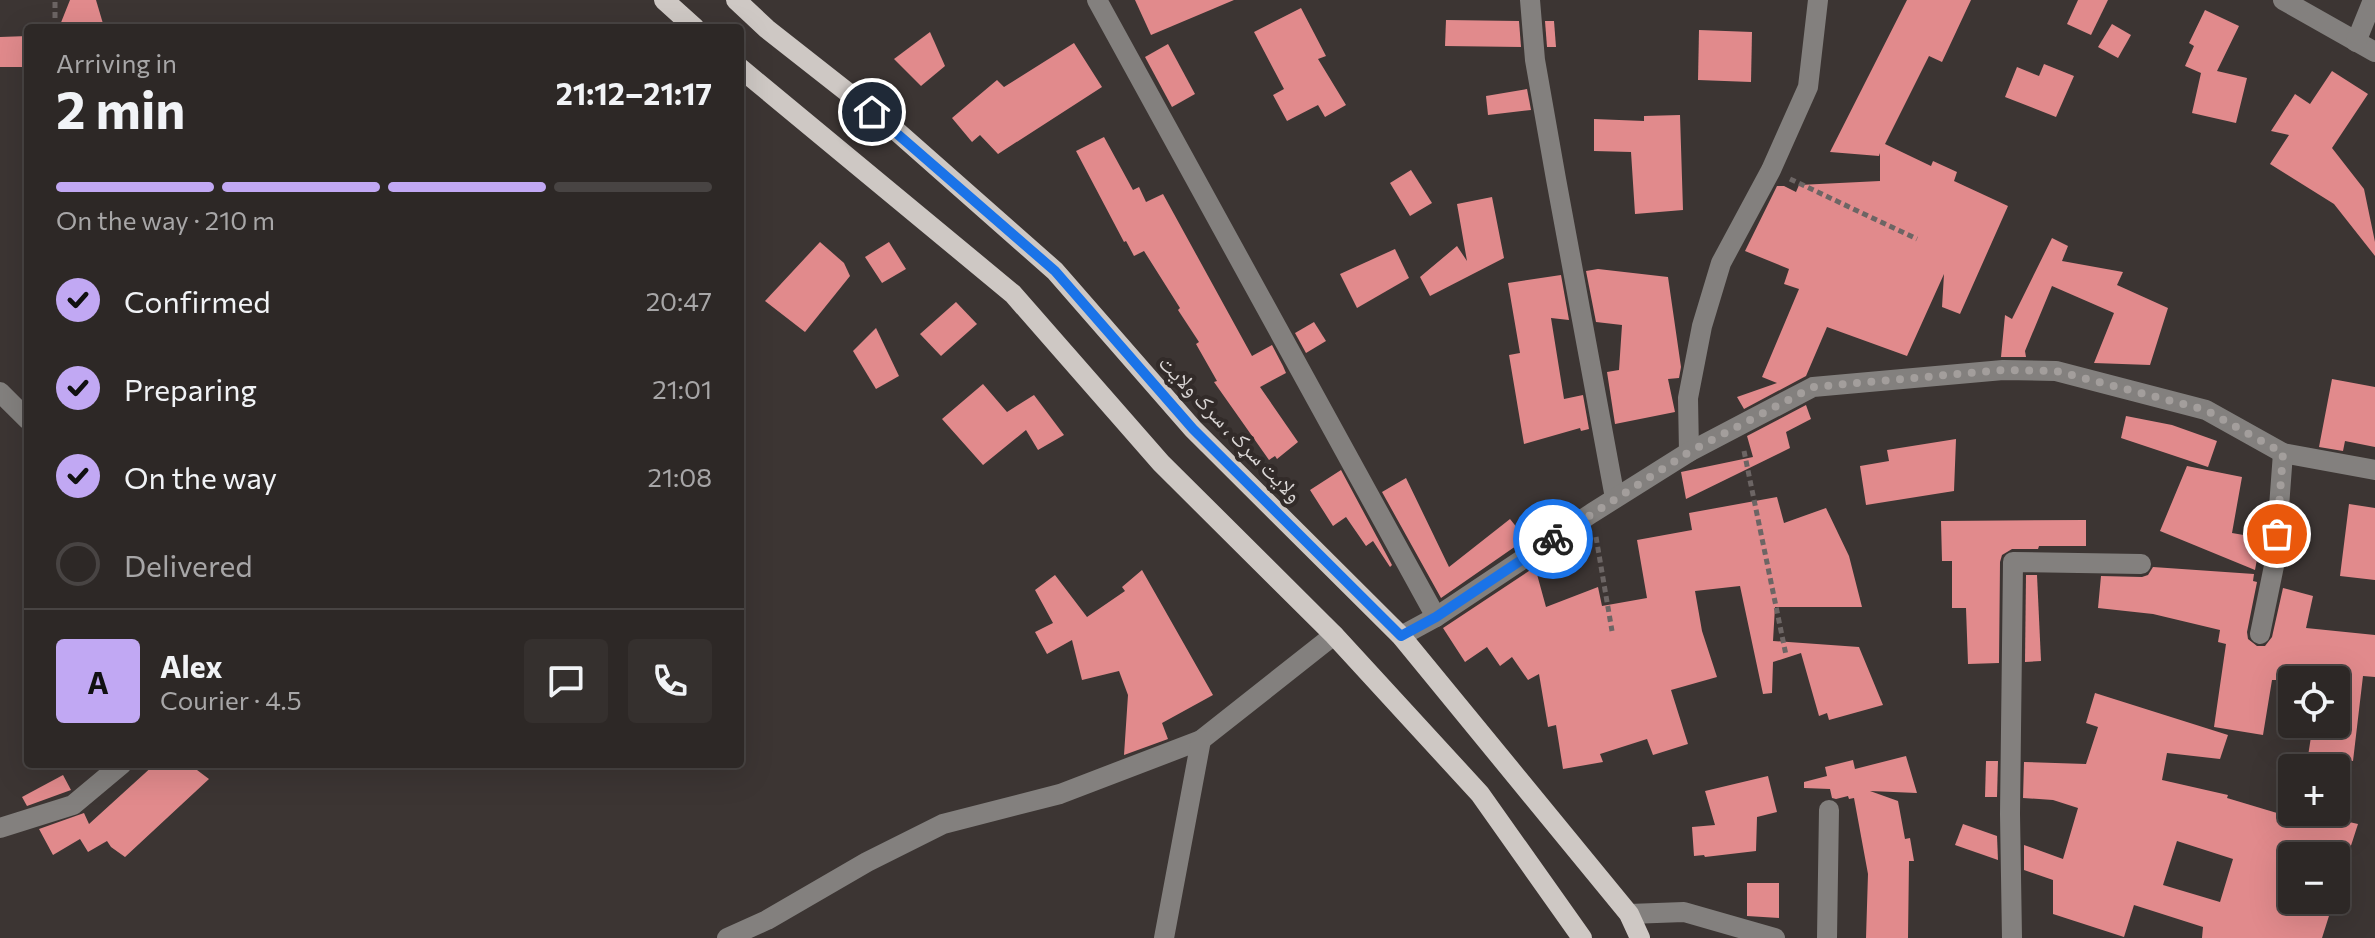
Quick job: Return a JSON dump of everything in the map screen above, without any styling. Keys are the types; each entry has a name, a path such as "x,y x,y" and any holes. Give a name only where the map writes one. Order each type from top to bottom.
{"main road":[{"path":"664,0 691,24"},
{"name":"ولایت سړک ، سرک ولایت","path":"736,0 767,29 893,128 1055,271 1193,429 1401,636 1629,914 1640,938"},
{"path":"744,71 1013,294 1161,463 1334,635 1480,794 1582,938"}],"street":[{"path":"1097,0 1436,617"},
{"path":"1530,0 1535,60 1615,498"},
{"path":"1689,452 1688,398 1706,313 1721,263 1771,170 1808,87 1818,0"},
{"path":"2283,0 2375,52"},
{"path":"2356,42 2373,0"},
{"path":"1401,636 1436,617 1689,452 1813,387 2003,370 2056,371 2206,410 2283,453 2375,470"},
{"path":"0,392 24,416"},
{"path":"2260,634 2275,561 2283,453"},
{"path":"2012,938 2013,562 2141,564"},
{"path":"727,938 767,920 867,862 943,824 1060,794 1201,740 1334,635"},
{"path":"1164,938 1201,740"},
{"path":"0,828 73,805 117,768"},
{"path":"1827,938 1829,810"},
{"path":"1629,914 1684,912 1775,938"}],"path":[{"path":"55,0 55,24"},
{"path":"1771,170 1917,239"},
{"path":"1738,427 1786,655"},
{"path":"1592,513 1612,631"}],"building":[{"path":"70,0 96,0 103,24 60,24"},
{"path":"1135,0 1234,0 1151,35"},
{"path":"1907,0 1971,0 1942,62 1929,56 1885,144 1931,166 1933,161 1957,172 1954,181 2008,206 1960,314 1942,307 1944,274 1907,356 1827,327 1806,376 1744,409 1737,397 1777,383 1762,377 1799,289 1784,284 1789,269 1745,251 1777,186 1796,192 1799,185 1880,181 1880,153 1879,156 1830,152"},
{"path":"2078,0 2108,0 2091,35 2067,24"},
{"path":"1301,8 1326,56 1318,59 1346,105 1325,117 1318,105 1287,121 1273,95 1284,89 1254,32"},
{"path":"2205,10 2239,26 2217,71 2247,78 2236,123 2192,113 2201,73 2185,66 2194,46 2189,43"},
{"path":"1446,20 1519,21 1521,47 1445,46"},
{"path":"1545,21 1554,21 1556,47 1547,47"},
{"path":"2112,24 2131,35 2118,58 2098,47"},
{"path":"1699,30 1752,32 1751,82 1698,80"},
{"path":"930,32 945,66 921,86 894,59"},
{"path":"24,36 24,67 0,67 0,37"},
{"path":"1074,43 1102,87 998,154 980,135 972,142 952,118 997,80 1004,87"},
{"path":"1168,44 1195,94 1172,107 1145,57"},
{"path":"2044,64 2074,76 2056,117 2005,97 2017,67 2039,76"},
{"path":"2332,71 2368,94 2332,148 2364,189 2375,256 2334,204 2270,164 2289,135 2271,131 2295,94 2310,104"},
{"path":"1527,89 1531,110 1488,115 1486,96"},
{"path":"1680,115 1683,210 1635,214 1631,152 1594,151 1594,119 1644,121 1644,116"},
{"path":"1104,137 1133,190 1139,187 1146,202 1163,194 1252,356 1272,345 1286,373 1260,387 1298,442 1277,459 1275,456 1269,460 1214,382 1217,381 1196,344 1199,342 1144,251 1134,256 1124,242 1076,151"},
{"path":"1411,170 1432,203 1410,216 1390,183"},
{"path":"1492,197 1504,258 1430,296 1420,277 1457,246 1467,261 1457,204"},
{"path":"2052,238 2068,246 2062,261 2123,272 2117,285 2168,308 2150,365 2094,363 2114,313 2052,286 2025,351 2026,357 2001,357 2005,315 2012,319"},
{"path":"820,242 844,263 850,276 805,332 765,301"},
{"path":"889,242 906,269 882,283 865,257"},
{"path":"1395,249 1409,278 1357,308 1340,274"},
{"path":"1598,269 1668,277 1681,367 1679,378 1668,379 1675,412 1615,424 1607,372 1619,370 1622,325 1596,322 1586,271"},
{"path":"1561,275 1569,320 1551,318 1564,399 1583,395 1589,429 1581,431 1580,428 1524,444 1509,355 1520,353 1508,283"},
{"path":"956,302 977,324 941,356 920,334"},
{"path":"1314,322 1326,341 1306,353 1295,333"},
{"path":"876,328 899,376 876,389 853,351"},
{"path":"2332,379 2375,387 2375,447 2345,441 2343,451 2319,447"},
{"path":"983,384 1007,412 1034,395 1064,435 1038,450 1026,430 983,465 942,419"},
{"path":"1806,405 1811,419 1786,432 1790,448 1686,499 1681,472 1753,457 1747,436"},
{"path":"2126,416 2172,425 2217,441 2208,467 2121,438"},
{"path":"1956,439 1954,491 1866,505 1860,466 1889,461 1887,450"},
{"path":"2187,466 2242,477 2232,533 2261,538 2255,570 2160,531"},
{"path":"1341,470 1392,565 1390,567 1373,541 1366,546 1346,517 1333,526 1310,490"},
{"path":"1406,478 1449,567 1510,519 1526,539 1441,598 1382,492"},
{"path":"1777,497 1784,523 1826,508 1849,556 1862,607 1775,607 1773,641 1859,647 1883,705 1829,720 1827,713 1819,716 1801,653 1773,662 1772,693 1763,694 1740,586 1695,591 1702,631 1717,677 1671,690 1688,744 1653,755 1647,739 1600,754 1603,762 1563,769 1556,725 1548,727 1539,674 1528,680 1512,657 1500,666 1487,647 1465,662 1443,628 1535,567 1546,607 1598,587 1602,606 1647,598 1637,540 1692,530 1689,513"},
{"path":"2349,504 2375,508 2375,580 2340,576"},
{"path":"2086,520 2086,546 2039,546 2038,549 2012,549 2002,555 1999,663 1968,664 1966,608 1952,608 1952,561 1942,561 1941,521"},
{"path":"2153,567 2254,574 2253,581 2257,582 2247,632 2248,639 2257,646 2265,646 2272,637 2283,588 2313,596 2306,628 2375,635 2375,677 2363,676 2353,761 2350,761 2350,754 2308,754 2311,738 2350,738 2350,666 2278,666 2278,680 2272,680 2263,735 2214,727 2226,644 2218,642 2220,630 2153,614 2098,608 2101,576 2148,575"},
{"path":"1142,570 1213,695 1162,723 1168,739 1124,755 1128,695 1119,671 1082,680 1072,640 1047,654 1035,632 1053,623 1035,590 1055,575 1087,617 1125,591 1122,587"},
{"path":"2026,575 2037,575 2041,661 2025,662"},
{"path":"2095,693 2228,735 2220,759 2167,753 2162,780 2228,795 2227,798 2278,813 2278,826 2358,824 2350,849 2350,842 2278,842 2278,914 2330,914 2322,938 2202,938 2203,927 2134,905 2124,937 2053,914 2053,880 2024,870 2024,845 2063,859 2078,808 2053,800 2023,798 2024,762 2086,764 2098,727 2086,723","holes":["2177,841 2233,859 2220,902 2163,885"]},
{"path":"1906,756 1917,793 1870,791 1898,801 1905,839 1910,838 1914,861 1909,861 1908,938 1866,938 1868,874 1854,798 1832,798 1830,789 1804,788 1804,782 1827,776 1825,767 1853,760 1855,769"},
{"path":"1986,761 1998,761 1997,797 1985,797"},
{"path":"151,768 194,768 209,779 125,857 107,841 88,852 80,839 53,855 39,829 84,813 89,824"},
{"path":"63,775 71,790 27,806 22,797"},
{"path":"1768,776 1777,812 1757,817 1756,851 1694,856 1692,827 1715,825 1705,791"},
{"path":"1963,824 1997,836 1998,860 1955,845"},
{"path":"1747,883 1779,883 1779,918 1747,916"}],"way so far":[{"path":"1553,539 1689,452 1813,387 2003,370 2056,371 2206,410 2283,453 2277,534"}],"route":[{"path":"872,112 1055,271 1193,429 1401,636 1436,617 1553,539"}]}
